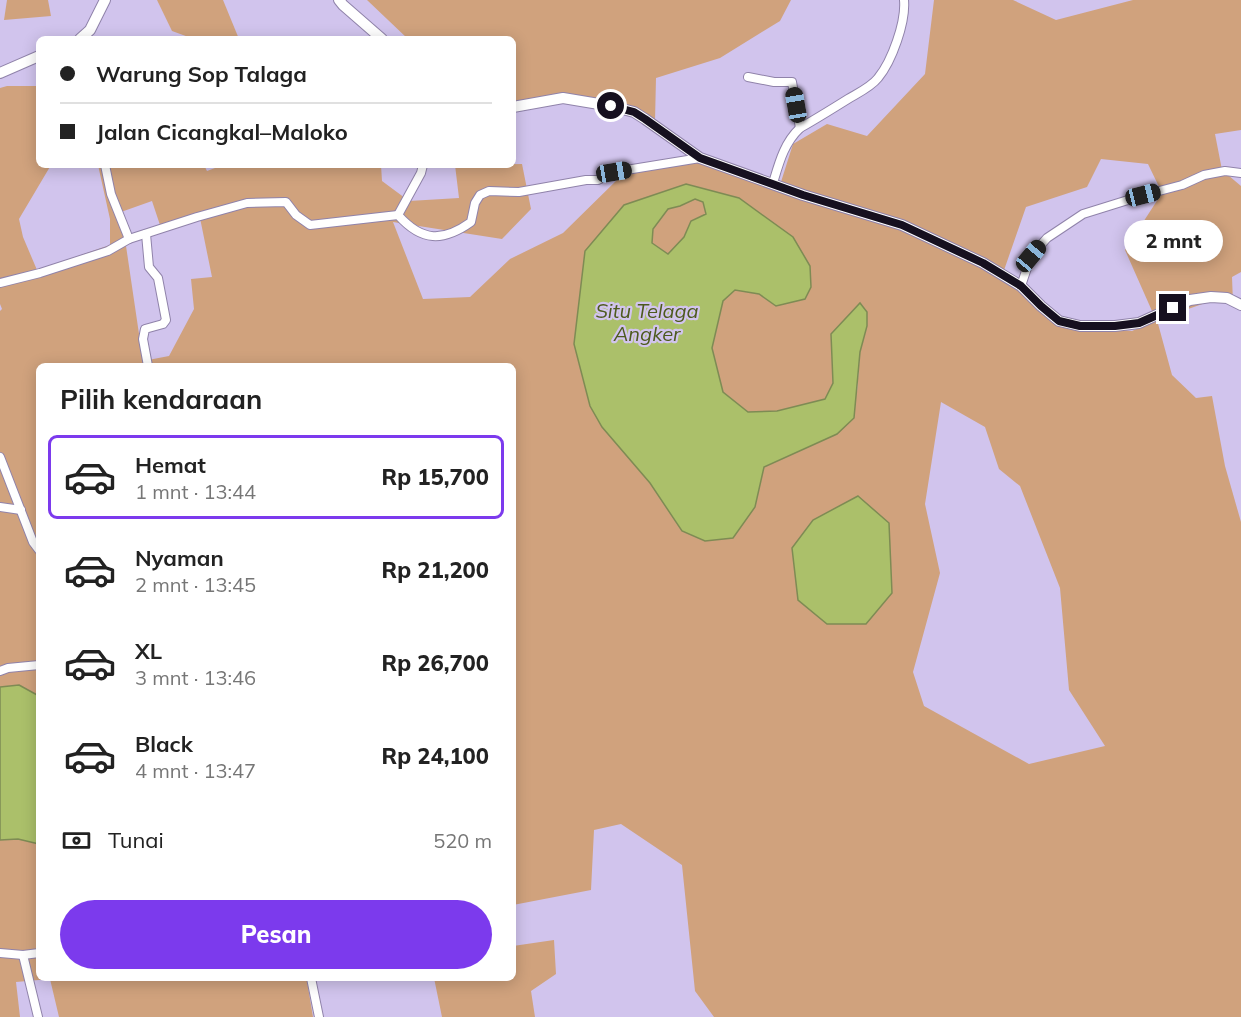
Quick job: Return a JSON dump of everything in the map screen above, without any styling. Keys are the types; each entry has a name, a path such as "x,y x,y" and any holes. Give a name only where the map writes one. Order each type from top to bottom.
{"street":[{"path":"83,36 90,30 105,0"},
{"path":"339,0 378,36"},
{"path":"773,183 782,153 792,136 800,128 878,79 896,43 901,27 904,0"},
{"path":"0,73 36,57"},
{"path":"748,77 774,82 792,82 800,128"},
{"path":"516,106 563,98 634,112 700,158 803,195 902,225 983,263 1021,286 1059,321 1080,326 1139,323 1190,300 1211,297 1227,298 1241,305"},
{"path":"398,215 420,234 438,237 457,231 471,222 474,203 480,195 489,191 519,192 586,180 598,180 614,172 700,158"},
{"path":"106,168 111,194 129,239"},
{"path":"398,215 422,168"},
{"path":"1021,286 1031,256 1047,238 1083,214 1182,185 1204,175 1225,171 1241,173"},
{"path":"0,283 108,251 129,239 247,203 286,202 296,215 310,225 398,215"},
{"path":"146,234 149,267 158,278 166,320 163,324 145,329 143,339 147,363"},
{"path":"0,457 36,546"},
{"path":"0,507 21,510"},
{"path":"0,671 36,665"},
{"path":"0,953 36,953"},
{"path":"24,955 38,1017"},
{"path":"312,981 319,1017"}],"shaded area":[{"path":"7,0 48,0 51,16 4,20"},
{"path":"157,0 223,0 238,36 186,36 172,31"},
{"path":"367,0 791,0 780,21 720,58 656,78 655,121 563,98 516,106 516,36 405,36"},
{"path":"934,0 1013,0 1056,20 1133,0 1241,0 1241,130 1215,134 1222,170 1241,186 1241,272 1232,277 1233,303 1208,302 1157,320 1172,375 1196,398 1212,396 1225,466 1241,522 1241,1017 714,1017 695,991 682,865 621,824 594,830 591,890 516,904 516,363 36,363 36,694 19,685 0,687 0,311 2,309 0,304 0,88 36,86 36,168 49,168 19,219 23,237 37,270 110,245 110,219 99,168 206,168 207,171 215,168 381,168 382,181 409,201 459,198 455,168 516,168 516,164 522,164 531,209 502,239 393,222 423,299 470,297 510,259 563,233 621,176 700,160 780,185 793,144 827,124 867,136 925,74","holes":["1101,159 1148,164 1162,193 1125,250 1156,320 1132,331 1066,325 1002,276 1026,207 1087,187","686,184 739,198 776,306 759,294 735,290 723,301 712,348 723,392 748,412 777,411 825,399 833,383 831,334 860,303 867,312 867,326 860,352 857,392 836,434 764,467 755,507 682,531 650,483 624,205","152,201 160,225 200,218 212,277 191,279 194,309 169,356 143,361 121,212","941,402 985,427 999,469 1020,486 1060,588 1069,690 1105,746 1029,764 924,706 913,672 940,573 925,504"]},
{"path":"695,199 703,202 706,214 691,221 684,237 668,254 652,243 653,229 668,209"},
{"path":"18,839 36,843 36,980 16,982 20,1017 0,1017 0,840"},
{"path":"554,940 556,974 531,991 535,1017 442,1017 435,981 516,981 516,946"},
{"path":"50,981 307,981 313,1017 59,1017"}],"water":[{"name":"Situ Telaga Angker","path":"686,184 739,198 793,237 810,266 811,287 805,299 776,306 759,294 735,290 723,301 712,348 723,392 748,412 777,411 825,399 833,383 831,334 860,303 867,312 867,326 860,352 854,418 837,434 764,467 755,507 733,538 705,541 682,531 650,483 602,427 590,406 574,344 585,251 624,205","holes":["695,199 703,202 706,214 691,221 684,237 668,254 652,243 653,229 668,209"]},
{"path":"858,496 889,523 892,593 866,624 827,624 798,600 792,548 813,520"},
{"path":"19,685 36,694 36,843 18,839 0,840 0,687"}],"route":[{"path":"611,106 634,112 700,158 803,195 902,225 983,263 1021,286 1059,321 1080,326 1115,326 1139,323 1173,308"}]}
